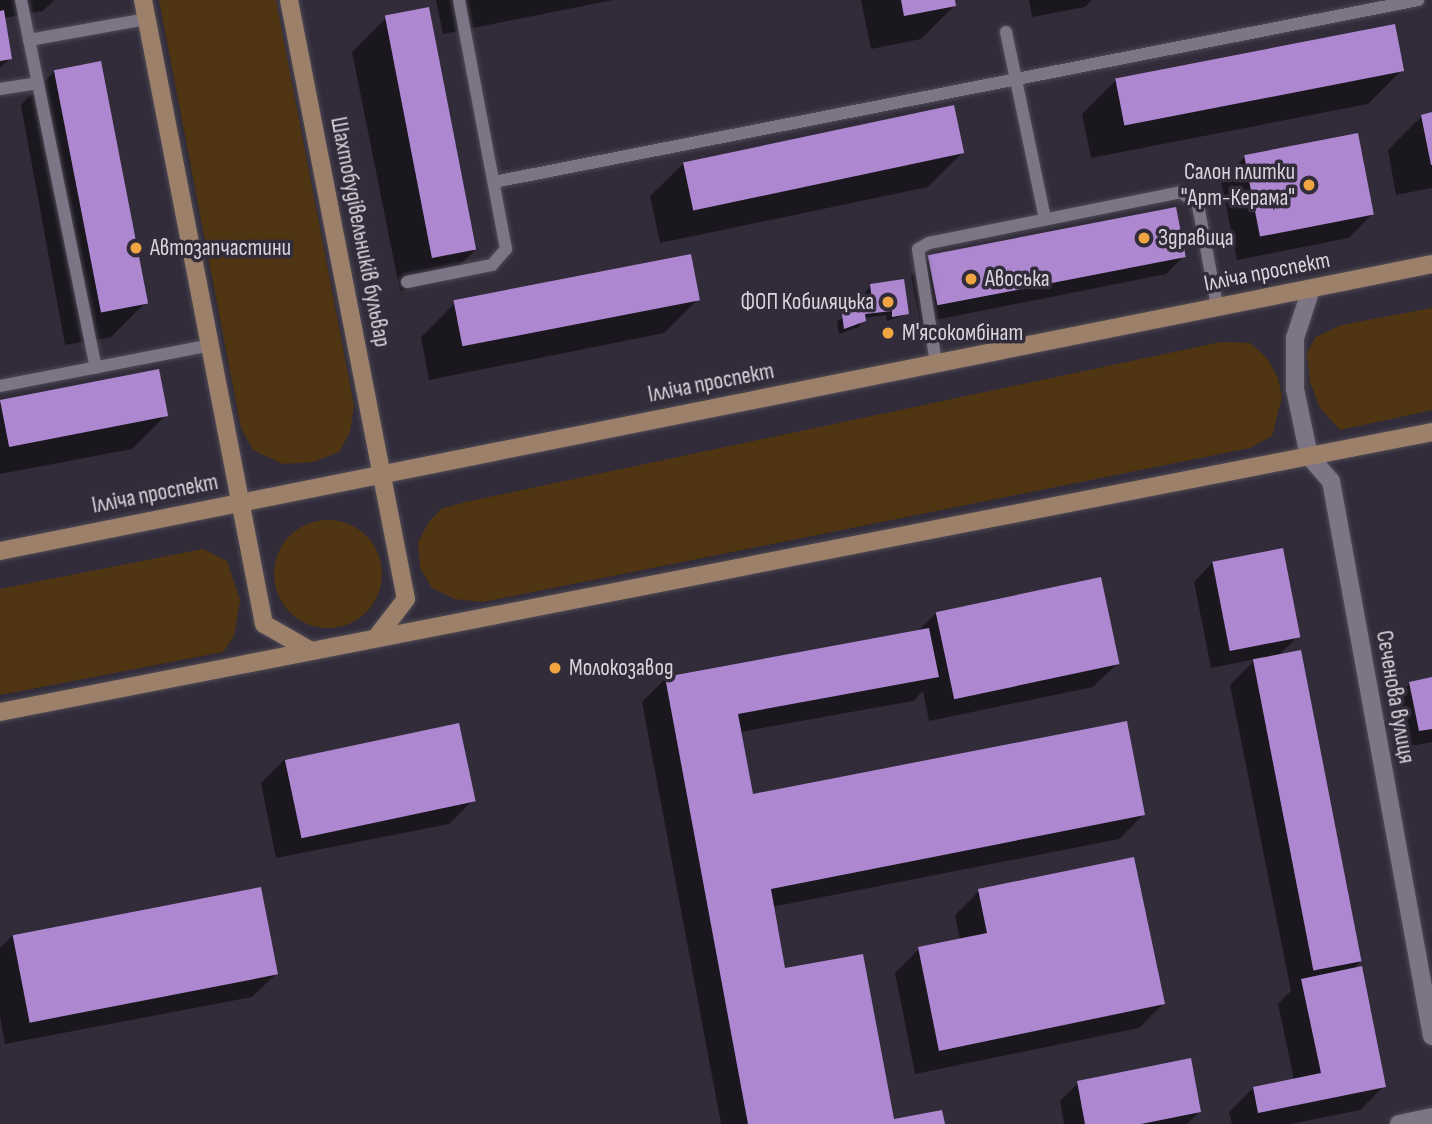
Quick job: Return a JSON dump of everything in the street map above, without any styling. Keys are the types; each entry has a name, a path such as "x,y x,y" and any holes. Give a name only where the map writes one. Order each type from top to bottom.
{"main road":[{"path":"143,0 264,624 311,651"},
{"name":"Шахтобудівельників бульвар","path":"289,0 406,599 376,638"},
{"name":"Ілліча проспект","path":"0,551 1432,264"},
{"path":"0,712 1432,432"}],"street":[{"path":"1309,456 1295,389 1295,338 1311,289"},
{"name":"Сєченова вулиця","path":"1309,456 1331,481 1432,1036"},
{"path":"1399,1124 1432,1117"}],"lane":[{"path":"21,0 96,367"},
{"path":"407,282 492,265 506,249 460,0"},
{"path":"494,182 1418,0"},
{"path":"29,40 147,19"},
{"path":"1006,32 1045,219"},
{"path":"0,89 38,83"},
{"path":"936,363 918,249 1045,219 1181,192 1191,196 1198,205 1217,306"},
{"path":"0,386 210,345"}],"shaded area":[{"path":"159,0 276,0 354,405 350,432 339,452 313,462 283,464 253,450 241,428"},
{"path":"1432,308 1432,410 1340,430 1320,408 1310,382 1307,352 1316,337 1341,325"},
{"path":"1221,342 1250,343 1267,358 1278,378 1282,397 1272,436 1250,448 483,602 455,599 432,588 420,568 418,543 428,523 441,509 465,502"},
{"path":"328,520 349,524 366,536 378,553 382,574 378,595 366,612 349,624 328,628 307,624 290,612 278,595 274,574 278,553 290,536 307,524"},
{"path":"203,549 227,561 240,600 234,636 223,652 0,695 0,589"}],"building":[{"path":"901,0 955,0 956,6 904,16"},
{"path":"429,7 476,249 432,258 385,16"},
{"path":"4,10 12,59 0,61 0,11"},
{"path":"1395,24 1404,71 1124,125 1115,78"},
{"path":"101,61 148,303 101,313 54,70"},
{"path":"954,105 964,153 693,211 683,163"},
{"path":"1432,112 1432,165 1431,165 1421,115"},
{"name":"Салон плитки \"Арт-Керама\"","path":"1358,133 1374,214 1260,237 1244,155"},
{"path":"1176,207 1186,257 937,305 928,255"},
{"path":"691,254 700,300 462,346 453,300"},
{"path":"904,279 909,314 892,317 892,311 865,314 866,321 844,329 842,314 872,301 870,284"},
{"path":"159,369 168,416 9,447 0,400"},
{"path":"1283,548 1300,637 1230,651 1212,562"},
{"path":"1101,577 1120,664 954,699 936,612"},
{"path":"929,628 939,677 738,714 753,794 1127,721 1145,815 771,889 785,968 863,954 894,1119 942,1110 945,1124 748,1124 665,677"},
{"path":"1301,650 1361,961 1313,971 1253,659"},
{"path":"1432,677 1432,729 1419,731 1409,682"},
{"path":"459,723 476,801 302,838 285,760"},
{"path":"1134,857 1165,1004 939,1051 918,947 987,933 978,889"},
{"path":"261,887 278,974 30,1023 13,935"},
{"path":"1362,966 1386,1087 1258,1113 1253,1087 1321,1073 1301,979"},
{"path":"1191,1058 1201,1112 1141,1124 1085,1124 1077,1081"}],"place":[{"name":"Салон плитки \"Арт-Керама\"","path":"1309,185"},
{"name":"Здравица","path":"1144,238"},
{"name":"Автозапчастини","path":"136,248"},
{"name":"Авоська","path":"971,279"},
{"name":"ФОП Кобиляцька","path":"888,302"},
{"name":"М'ясокомбінат","path":"888,333"},
{"name":"Молокозавод","path":"555,668"}]}
